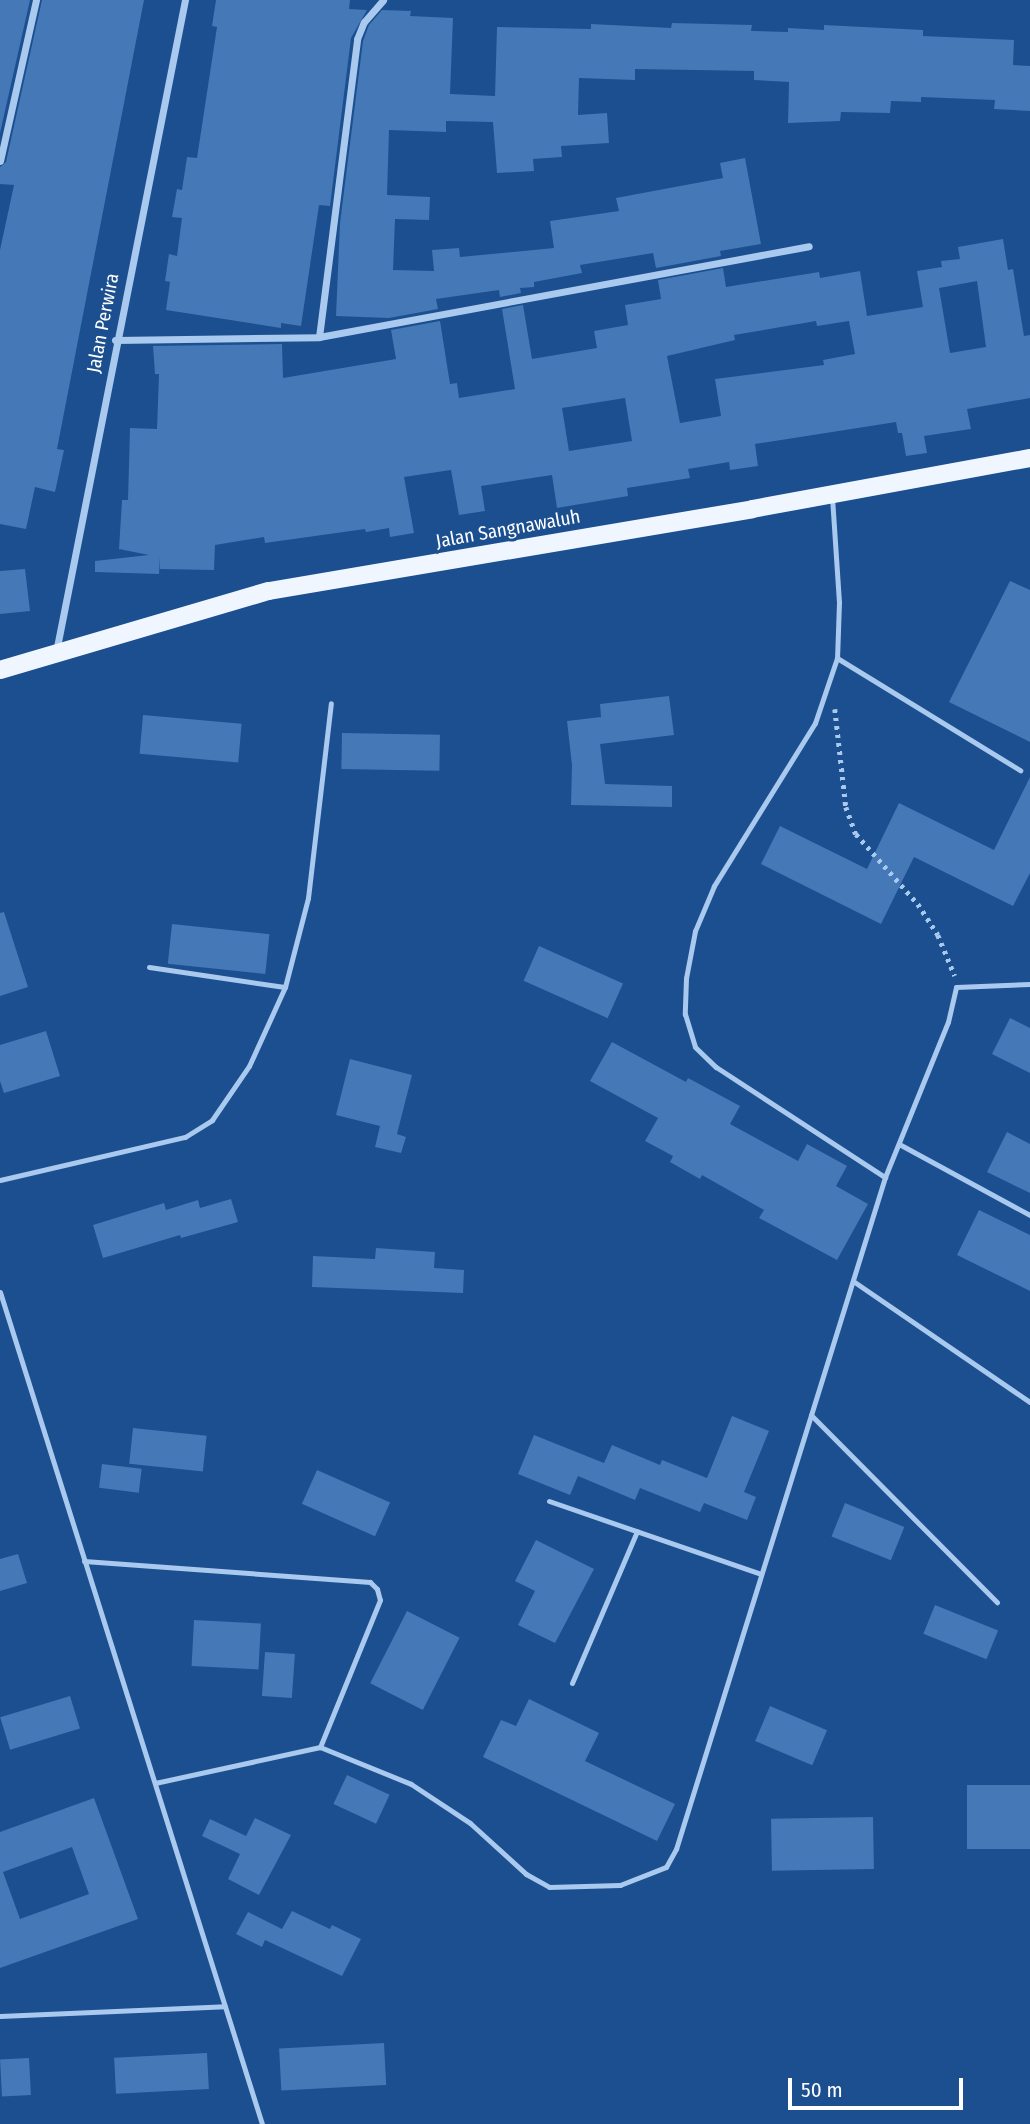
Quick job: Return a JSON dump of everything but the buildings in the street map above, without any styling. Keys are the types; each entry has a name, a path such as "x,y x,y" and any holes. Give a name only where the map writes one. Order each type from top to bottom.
{"main road":[{"name":"Jalan Sangnawaluh","path":"0,670 269,590 1030,458"}],"street":[{"path":"0,161 36,0"},
{"name":"Jalan Perwira","path":"56,653 185,0"},
{"path":"319,337 357,39 364,22 383,0"},
{"path":"116,340 319,337 809,246"}],"lane":[{"path":"832,494 839,602 837,658 815,723 714,887 695,931 686,978 685,1014 695,1047 716,1067 886,1177"},
{"path":"837,658 1020,770"},
{"path":"0,1180 167,1142 196,1132 212,1120 249,1066 285,987 308,898 331,703"},
{"path":"149,967 285,987"},
{"path":"155,1783 320,1747 411,1784 470,1822 526,1874 549,1886 620,1885 666,1867 676,1849 886,1177 948,1022 956,987 1030,984"},
{"path":"899,1144 1030,1215"},
{"path":"853,1281 1030,1402"},
{"path":"0,1293 262,2124"},
{"path":"811,1415 997,1602"},
{"path":"549,1501 761,1574"},
{"path":"572,1683 637,1531"},
{"path":"84,1561 369,1582 377,1590 380,1600 320,1747"},
{"path":"0,2015 225,2006"}],"path":[{"path":"831,679 846,807 856,834 918,904 938,935 953,966 956,987"}]}
